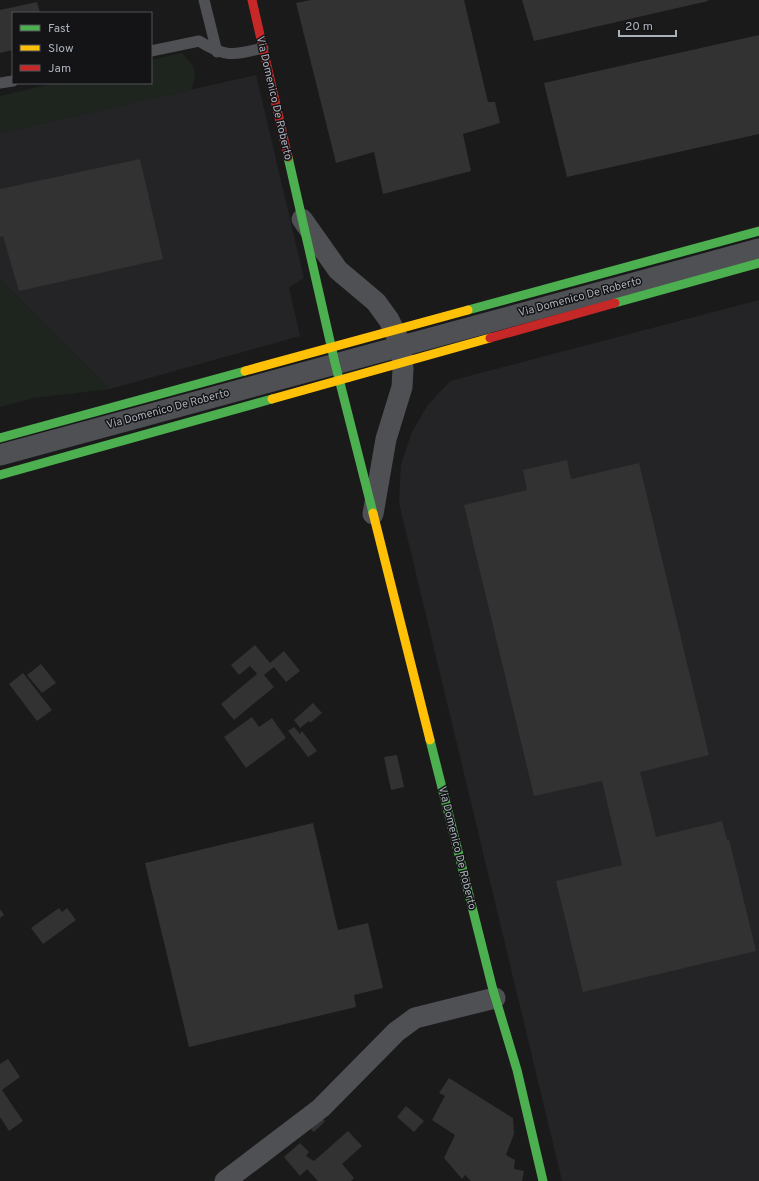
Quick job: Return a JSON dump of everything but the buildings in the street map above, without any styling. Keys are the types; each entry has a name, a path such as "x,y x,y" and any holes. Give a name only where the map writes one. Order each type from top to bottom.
{"main road":[{"name":"Via Domenico De Roberto","path":"252,0 335,363 495,998 517,1070 543,1181"},
{"path":"0,438 759,232"},
{"path":"0,475 759,263"}],"street":[{"name":"Via Domenico De Roberto","path":"302,219 338,270 376,302 389,320 401,345 403,369 402,387 386,439 373,514"},
{"name":"Via Domenico De Roberto","path":"0,455 401,345 759,250"},
{"path":"226,1181 321,1108 396,1032 415,1018 495,998"}],"lane":[{"path":"204,0 217,52"},
{"path":"152,52 200,41 217,52 239,53 263,48"},
{"path":"0,83 12,81"}],"shaded area":[{"path":"182,53 193,66 195,74 191,90 0,133 0,96 52,84 152,84 152,60"},
{"path":"256,75 304,278 289,287 300,336 110,389 0,280 0,133"},
{"path":"0,280 110,389 33,398 0,407"},
{"path":"759,300 759,1181 562,1181 399,503 401,465 411,434 427,406 450,381"}],"traffic: fast":[{"path":"288,157 335,363 373,513"},
{"path":"468,310 759,231"},
{"path":"615,303 759,263"},
{"path":"0,438 245,371"},
{"path":"0,475 272,399"},
{"path":"430,740 493,990 517,1070 543,1181"}],"traffic: slow":[{"path":"245,371 468,310"},
{"path":"272,399 490,338"},
{"path":"373,513 430,740"}],"traffic: jam":[{"path":"252,0 288,157"},
{"path":"490,338 615,303"}]}
